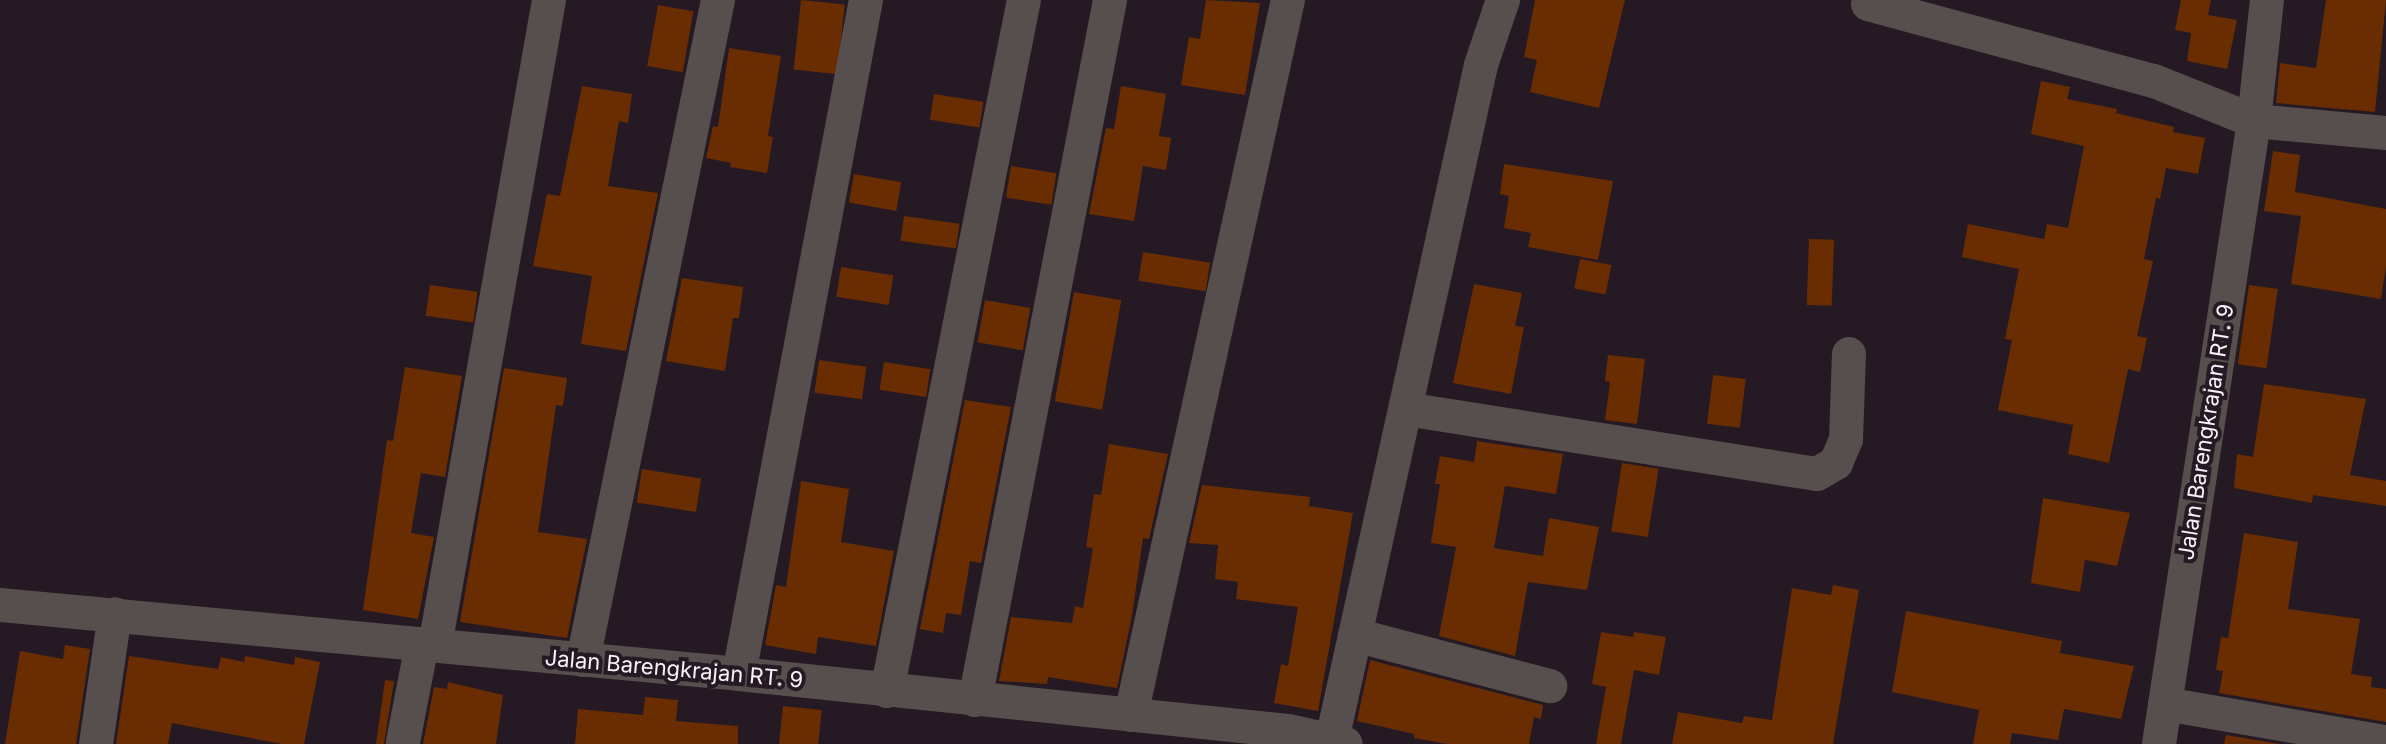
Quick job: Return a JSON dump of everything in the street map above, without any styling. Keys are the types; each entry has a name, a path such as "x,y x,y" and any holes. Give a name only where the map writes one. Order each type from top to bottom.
{"street":[{"path":"403,742 428,645 549,0"},
{"path":"583,660 718,0"},
{"path":"739,674 866,0"},
{"path":"887,691 1024,0"},
{"path":"975,700 1110,0"},
{"path":"1131,715 1288,0"},
{"path":"1339,742 1355,635 1481,65 1503,0"},
{"name":"Jalan Barengkrajan RT. 9","path":"2159,744 2254,121 2267,0"},
{"path":"1868,4 2154,81 2254,121 2386,133"},
{"path":"1406,409 1817,474 1836,463 1846,439 1849,354"},
{"name":"Jalan Barengkrajan RT. 9","path":"0,605 739,674 1289,731 1339,742"},
{"path":"96,744 115,614"},
{"path":"1355,635 1550,686"},
{"path":"2165,704 2386,742"}],"building":[{"path":"801,0 845,5 837,74 794,70"},
{"path":"1206,0 1260,3 1245,95 1181,85 1189,37 1200,39"},
{"path":"1535,0 1625,0 1599,108 1530,92 1537,60 1524,57"},
{"path":"2181,0 2211,0 2208,15 2237,20 2227,69 2187,61 2191,33 2175,30"},
{"path":"2326,0 2386,0 2375,112 2276,103 2280,63 2316,68"},
{"path":"658,5 693,11 683,72 647,66"},
{"path":"729,48 781,56 768,136 773,137 767,173 730,167 731,163 706,158 713,126 718,127"},
{"path":"2041,81 2070,87 2067,99 2117,109 2116,113 2174,127 2173,132 2205,138 2198,174 2166,168 2160,199 2156,198 2144,259 2153,261 2137,336 2147,338 2140,372 2128,369 2109,463 2068,454 2073,425 1998,410 2012,340 2005,339 2019,269 1962,257 1968,224 2044,239 2047,224 2068,228 2084,146 2031,134"},
{"path":"582,86 632,94 628,123 619,121 608,186 658,193 626,351 581,344 592,276 533,266 547,194 560,196"},
{"path":"1121,86 1166,94 1159,136 1171,138 1166,170 1143,166 1134,221 1089,214 1106,128 1114,129"},
{"path":"934,94 983,102 979,128 930,120"},
{"path":"2273,151 2300,155 2295,192 2386,209 2386,266 2381,299 2291,284 2301,216 2264,211"},
{"path":"1504,164 1613,181 1598,260 1528,247 1531,233 1504,228 1509,196 1500,194"},
{"path":"1011,166 1056,173 1051,205 1006,198"},
{"path":"854,174 901,182 896,211 849,203"},
{"path":"904,216 959,224 956,249 901,241"},
{"path":"1809,239 1834,240 1832,306 1807,305"},
{"path":"1143,252 1210,263 1206,291 1138,281"},
{"path":"1580,259 1611,265 1606,295 1574,288"},
{"path":"841,267 893,275 889,305 836,297"},
{"path":"682,278 743,287 739,318 733,318 725,371 666,361"},
{"path":"1474,284 1522,293 1515,326 1524,327 1511,394 1453,383"},
{"path":"430,285 478,292 473,322 426,316"},
{"path":"2249,285 2278,289 2267,368 2238,364"},
{"path":"1074,292 1121,300 1102,410 1055,401"},
{"path":"985,300 1030,308 1023,350 978,342"},
{"path":"1608,355 1645,359 1637,424 1605,420 1610,382 1605,381"},
{"path":"819,360 867,367 862,399 814,393"},
{"path":"884,362 930,369 926,397 880,390"},
{"path":"405,367 462,376 445,477 421,473 411,533 434,537 418,619 363,610 387,440 393,441"},
{"path":"504,368 567,378 563,406 556,405 538,532 587,539 567,638 460,622"},
{"path":"1713,375 1746,379 1740,428 1707,424"},
{"path":"2264,384 2366,399 2350,475 2386,481 2386,506 2313,495 2312,503 2234,488 2237,454 2253,457"},
{"path":"965,400 1011,407 981,563 970,561 961,615 946,613 943,633 920,629"},
{"path":"1477,441 1563,454 1556,494 1505,486 1494,548 1543,556 1549,518 1599,527 1587,590 1528,582 1515,656 1439,636 1456,547 1431,543 1440,484 1435,484 1440,456 1474,462"},
{"path":"1109,444 1168,454 1149,539 1143,538 1132,616 1117,688 1048,677 1047,684 999,681 1011,617 1072,623 1075,606 1083,608 1093,548 1086,547 1094,494 1101,495"},
{"path":"1622,463 1659,469 1648,537 1611,531"},
{"path":"642,469 701,478 696,512 637,503"},
{"path":"801,481 849,489 841,542 894,551 876,646 818,637 816,654 765,645 776,585 786,587"},
{"path":"1202,485 1310,497 1309,506 1353,513 1318,711 1274,703 1281,664 1288,666 1298,607 1236,599 1238,582 1215,579 1218,545 1189,543"},
{"path":"2043,498 2130,513 2117,566 2085,560 2080,592 2031,583"},
{"path":"2244,533 2298,542 2288,609 2360,619 2351,674 2372,677 2371,687 2386,689 2386,722 2219,693 2223,671 2216,670 2221,637 2228,638"},
{"path":"1833,585 1859,590 1833,744 1672,744 1678,712 1742,723 1744,716 1772,720 1792,588 1831,595"},
{"path":"1906,611 2062,641 2060,653 2134,666 2121,719 2064,709 2058,740 2012,733 2010,744 1973,744 1979,710 1892,692"},
{"path":"1601,632 1633,637 1634,632 1666,637 1659,675 1634,670 1621,744 1596,744 1606,687 1592,684"},
{"path":"65,645 90,649 76,744 5,744 20,651 63,659"},
{"path":"129,656 218,669 221,657 244,662 245,656 294,665 295,657 320,662 304,744 282,744 172,723 168,744 116,744"},
{"path":"1370,660 1543,705 1541,719 1534,717 1529,744 1447,744 1357,721"},
{"path":"385,680 394,681 384,744 376,744"},
{"path":"448,682 503,695 496,744 423,744 434,687 447,689"},
{"path":"645,697 678,700 676,721 738,726 738,744 575,744 578,709 643,715"},
{"path":"783,706 822,710 818,744 779,744"},
{"path":"2226,735 2280,744 2224,744"}]}
